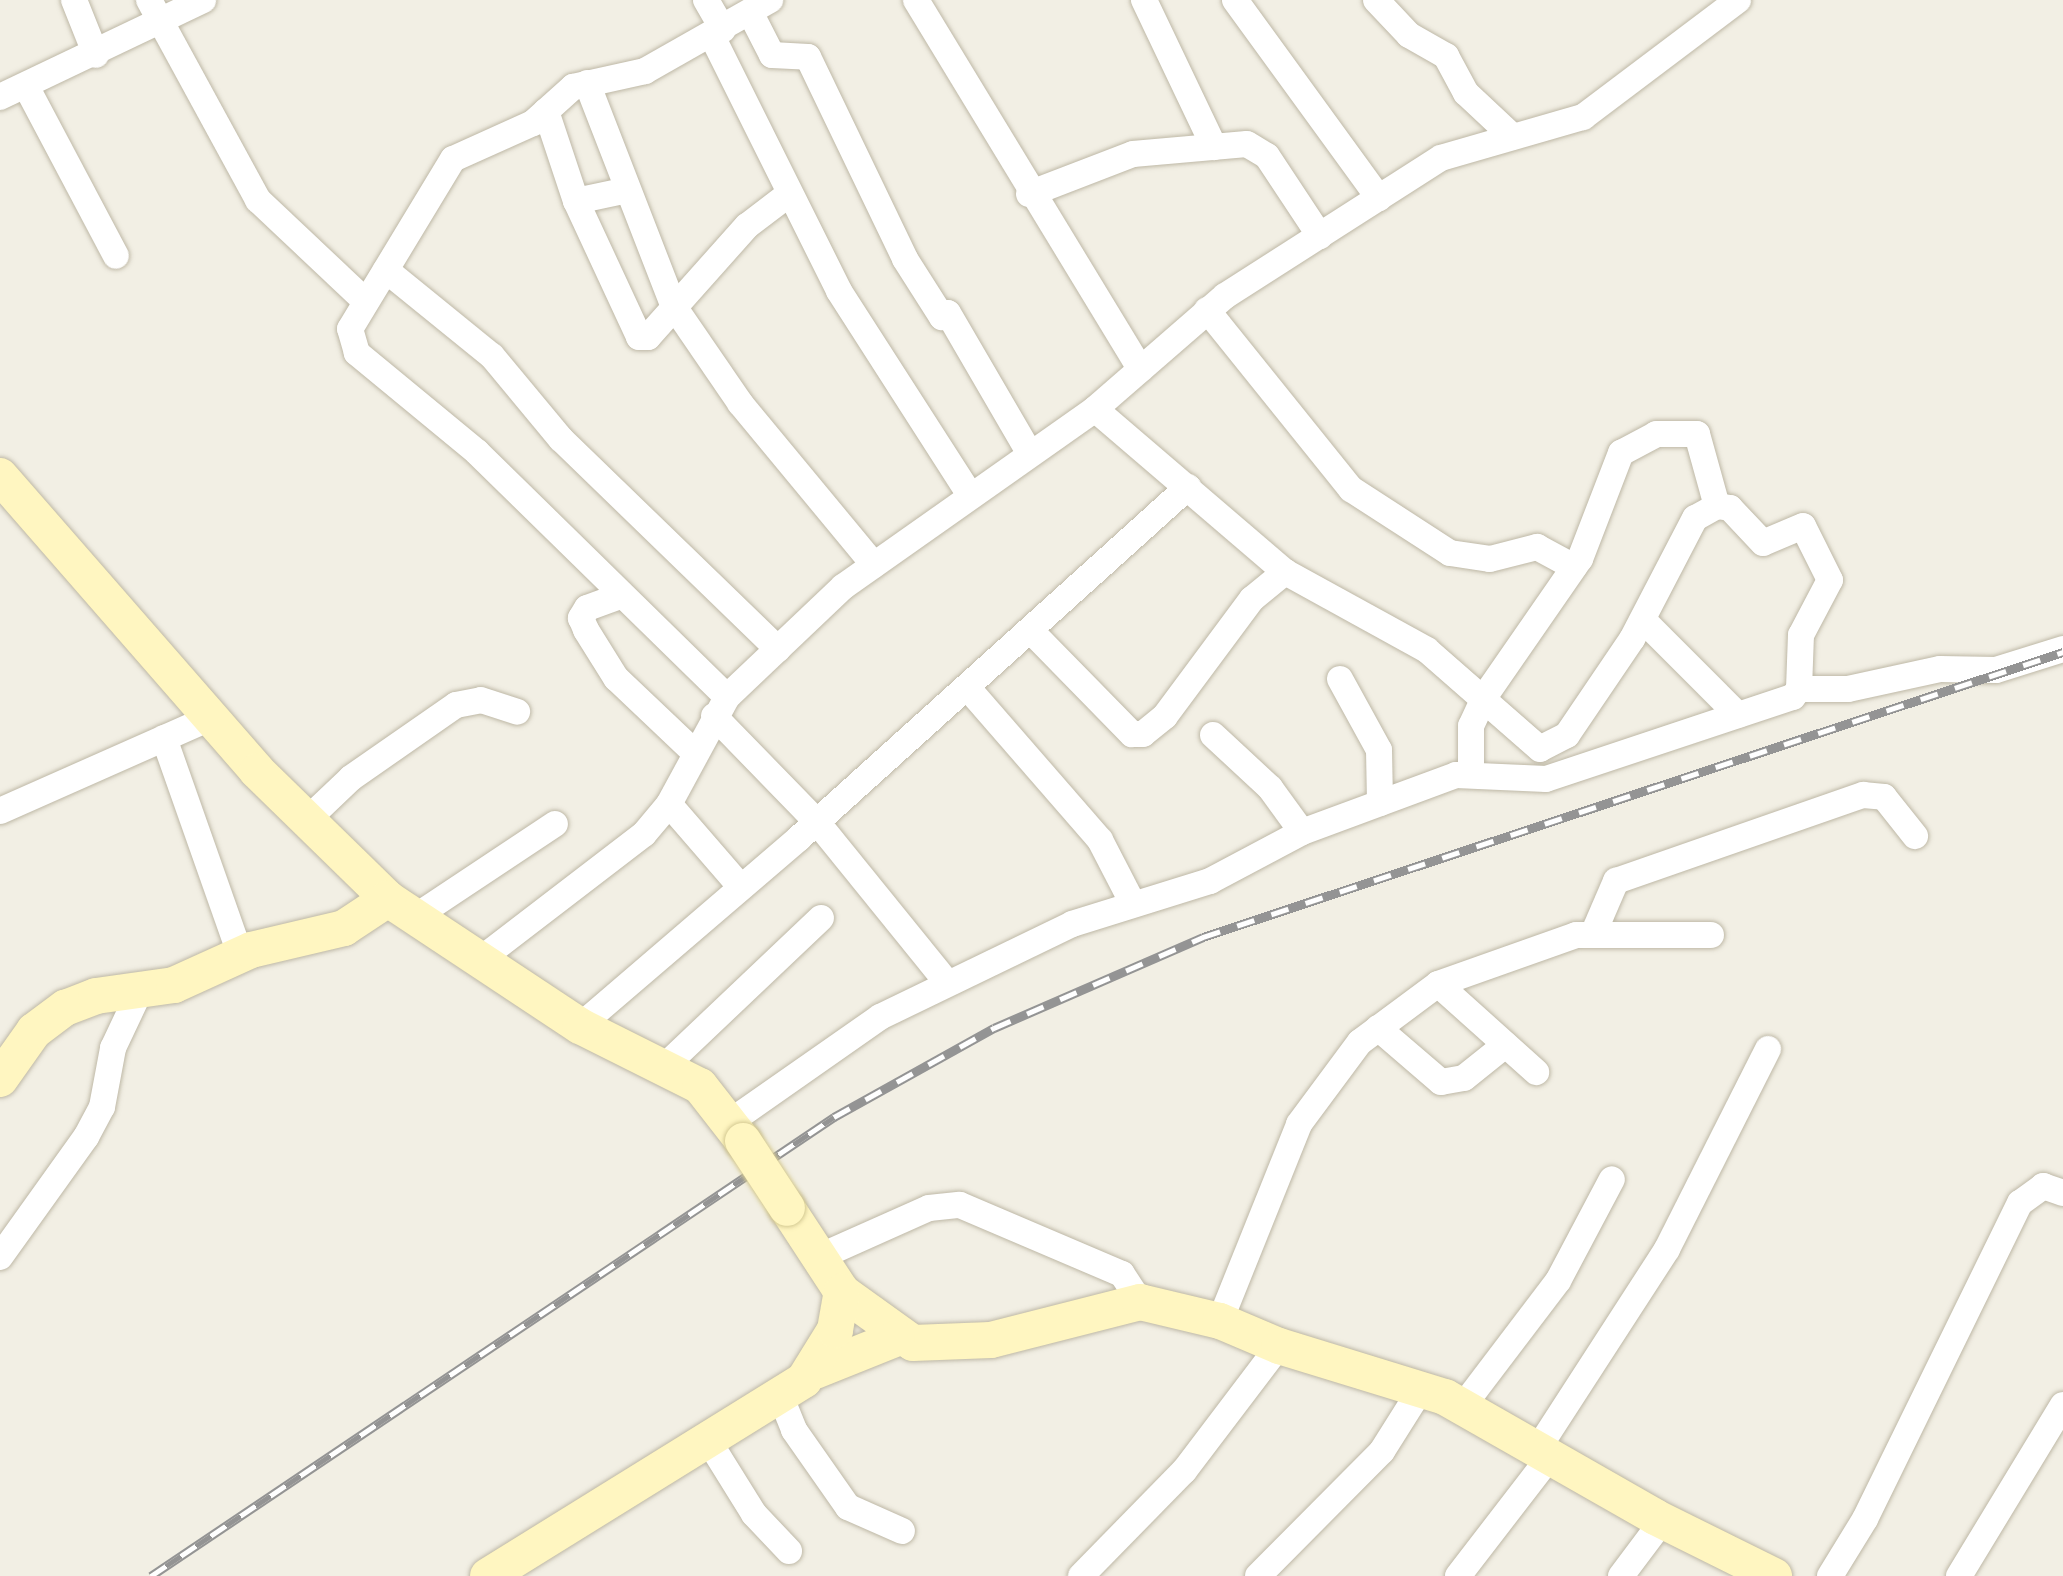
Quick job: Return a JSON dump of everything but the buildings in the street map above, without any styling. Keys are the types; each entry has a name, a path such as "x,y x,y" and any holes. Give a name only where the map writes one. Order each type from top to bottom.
{"main road":[{"path":"0,476 212,717 308,819 402,908 580,1026 700,1086 737,1131 842,1292 897,1338 925,1344 991,1340 1140,1302 1220,1321 1279,1346 1421,1389 1463,1406 1546,1450 1663,1520 1774,1576"},
{"path":"0,1079 50,1018 96,996 174,985 240,954 344,928 402,908"},
{"path":"815,1371 835,1330 842,1292"},
{"path":"488,1576 815,1371 897,1338"}],"street":[{"path":"74,0 96,55"},
{"path":"149,0 264,208 365,301"},
{"path":"0,97 162,24 203,0"},
{"path":"706,0 717,33 789,194 839,291 970,495"},
{"path":"916,0 1029,194 1140,369"},
{"path":"1144,0 1214,147"},
{"path":"1235,0 1379,198"},
{"path":"1376,0 1409,35 1446,56 1466,93 1513,137"},
{"path":"481,959 614,859 669,804 721,706 778,649 874,565 1095,409 1207,310 1451,154 1583,117 1738,0"},
{"path":"945,980 721,706 620,596 477,452 357,353 350,329 440,172 463,153 546,111 587,83 635,75 760,7 772,55 808,57 905,259 942,317 948,313 1030,454"},
{"path":"587,83 673,305 740,403 874,565"},
{"path":"26,86 116,256"},
{"path":"546,111 576,201 633,332 648,337 673,305 747,226 789,194"},
{"path":"1029,194 1133,154 1214,147 1259,147 1320,236"},
{"path":"576,201 628,190"},
{"path":"386,270 492,356 561,439 778,649"},
{"path":"1207,310 1351,489 1450,553 1490,559 1537,547 1574,567"},
{"path":"1095,409 1285,572 1427,650 1485,696 1540,749 1554,746 1567,735 1643,620 1690,526 1717,506 1730,508 1763,543 1803,526 1829,568 1829,591 1801,635 1799,689"},
{"path":"1471,772 1471,726 1485,696 1574,567 1614,463 1656,434 1697,434 1705,444 1717,506"},
{"path":"580,1026 817,822 1188,487"},
{"path":"1030,630 1132,734 1143,734 1165,716 1252,599 1285,572"},
{"path":"620,596 587,608 581,618 586,630 616,678 695,753"},
{"path":"1643,620 1738,715"},
{"path":"737,1131 864,1026 945,980 1133,904 1210,881 1302,832 1380,803 1471,772 1514,782 1546,779 1738,715 1799,689 1848,689 1927,670 1996,670 2063,649"},
{"path":"1340,679 1379,750 1380,803"},
{"path":"967,687 1100,840 1133,904"},
{"path":"308,819 351,778 456,705 481,700 517,712"},
{"path":"0,811 212,717"},
{"path":"1213,735 1258,774 1302,832"},
{"path":"164,738 240,954"},
{"path":"1594,932 1616,881 1863,795 1884,797 1915,836"},
{"path":"669,804 741,887"},
{"path":"402,908 555,824"},
{"path":"665,1066 821,918"},
{"path":"1220,1321 1307,1109 1340,1063 1378,1028 1438,984 1594,932 1711,935"},
{"path":"1438,984 1536,1072"},
{"path":"0,1257 92,1127 113,1048 140,991"},
{"path":"1378,1028 1441,1082 1464,1078 1505,1045"},
{"path":"1458,1576 1546,1450 1667,1249 1768,1049"},
{"path":"1463,1406 1558,1281 1612,1179"},
{"path":"1830,1576 1865,1519 2020,1203 2043,1186 2063,1193"},
{"path":"819,1257 929,1208 960,1205 1114,1269 1133,1285 1140,1302"},
{"path":"1081,1576 1184,1471 1279,1346"},
{"path":"1258,1576 1382,1451 1421,1389"},
{"path":"780,1395 794,1430 848,1507 902,1531"},
{"path":"1959,1576 2063,1405"},
{"path":"708,1440 754,1514 789,1551"},
{"path":"1621,1576 1663,1520"}],"railway":[{"path":"151,1576 834,1117 994,1028 1203,937 2063,652"}]}
